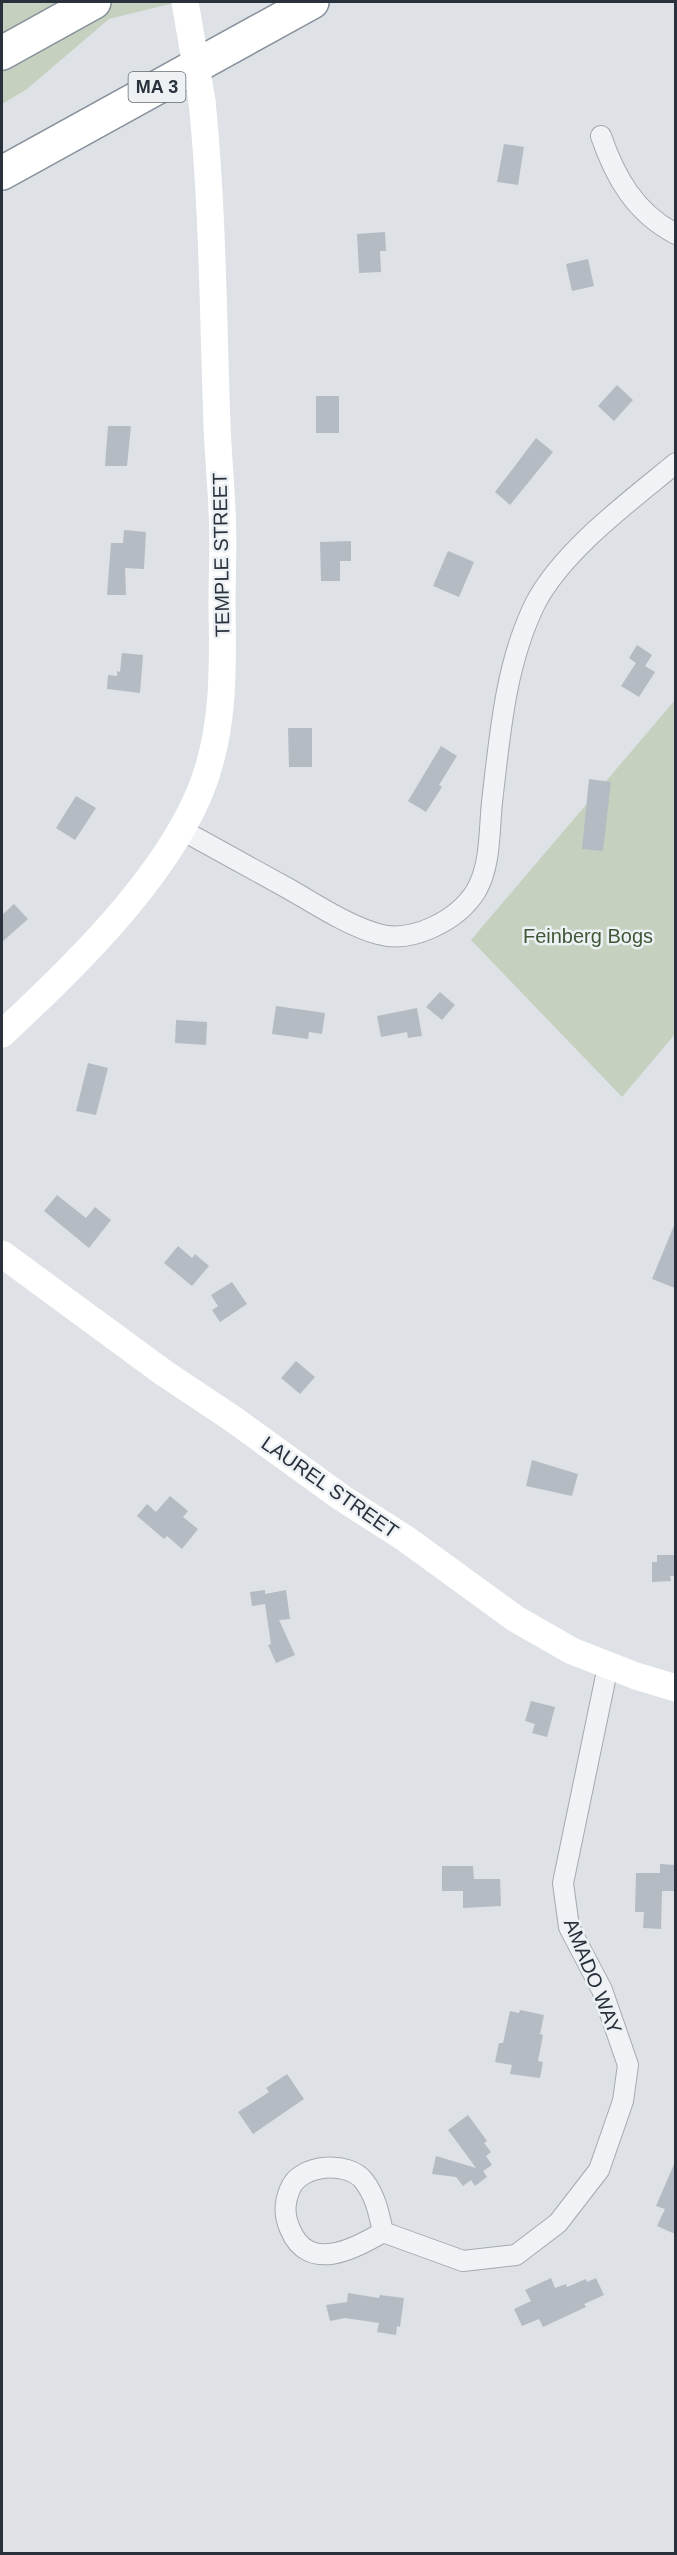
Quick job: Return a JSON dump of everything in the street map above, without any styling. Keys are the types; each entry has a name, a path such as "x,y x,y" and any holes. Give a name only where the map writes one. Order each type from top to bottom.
{"highway":[{"path":"2,53 94,2"},
{"name":"MA 3","path":"2,173 312,2"}],"main road":[{"name":"TEMPLE STREET","path":"2,1034 61,977 102,933 164,858 182,830 200,791 214,746 224,663 223,514 217,426 213,247 202,101 185,2"},
{"name":"LAUREL STREET","path":"2,1254 164,1373 233,1419 342,1498 399,1534 516,1619 562,1646 608,1666 675,1688"}],"street":[{"path":"601,136 613,168 625,190 649,216 675,234"},
{"path":"182,830 319,906 378,934 394,937 412,935 446,919 468,901 477,889 486,866 497,755 506,698 519,644 535,604 546,586 575,552 675,463"},
{"name":"AMADO WAY","path":"383,2232 463,2261 516,2255 558,2223 599,2170 623,2101 628,2065 602,1990 569,1926 563,1883 608,1666"},
{"path":"338,2167 362,2179 376,2202 383,2232 342,2253 316,2254 295,2241 284,2214 290,2187 308,2170 338,2167"}],"green space":[{"path":"2,2 178,2 109,19 27,89 2,104"},
{"name":"Feinberg Bogs","path":"675,700 675,1034 622,1097 471,940"}],"building":[{"path":"504,144 524,147 518,185 497,182"},
{"path":"385,232 386,251 380,251 381,272 359,273 357,234"},
{"path":"588,259 594,286 572,291 566,264"},
{"path":"617,385 633,400 614,421 598,406"},
{"path":"316,396 339,396 339,433 316,433"},
{"path":"108,426 131,426 127,466 105,466"},
{"path":"536,438 553,452 510,505 495,492"},
{"path":"124,530 146,532 144,569 125,568 126,595 107,595 111,543 123,543"},
{"path":"351,541 351,561 340,561 340,581 321,581 320,542"},
{"path":"448,551 474,562 459,597 433,586"},
{"path":"637,645 652,655 645,666 655,672 639,697 621,686 636,663 629,658"},
{"path":"122,653 143,655 140,693 107,689 108,675 117,676 117,671 120,672"},
{"path":"288,728 312,728 312,767 289,767"},
{"path":"441,746 457,756 439,785 442,787 426,812 408,801"},
{"path":"589,779 611,782 603,851 582,849"},
{"path":"76,796 96,808 75,840 56,828"},
{"path":"14,904 28,919 2,942 2,915"},
{"path":"440,992 455,1005 442,1020 426,1007"},
{"path":"276,1006 325,1013 322,1034 309,1032 308,1039 272,1034"},
{"path":"417,1008 422,1036 408,1038 407,1032 381,1037 377,1016"},
{"path":"176,1020 207,1022 206,1045 175,1043"},
{"path":"88,1063 108,1068 96,1115 76,1111"},
{"path":"57,1195 86,1218 95,1207 111,1220 89,1248 44,1211"},
{"path":"675,1223 675,1288 652,1279"},
{"path":"178,1246 192,1258 195,1254 209,1266 192,1286 164,1263"},
{"path":"232,1282 247,1304 220,1322 212,1310 218,1306 211,1295"},
{"path":"296,1361 315,1377 300,1394 281,1378"},
{"path":"532,1460 578,1474 572,1496 526,1486"},
{"path":"170,1496 188,1511 183,1517 198,1529 182,1549 167,1536 164,1539 137,1516 147,1504 156,1512"},
{"path":"657,1555 675,1555 675,1576 670,1576 671,1581 652,1582 652,1562 657,1562"},
{"path":"265,1590 265,1594 286,1590 290,1619 279,1620 295,1655 276,1663 268,1645 271,1644 265,1604 252,1606 250,1592"},
{"path":"531,1701 555,1707 547,1737 532,1733 535,1724 525,1721"},
{"path":"660,1864 675,1865 675,1891 662,1891 661,1929 643,1928 644,1912 635,1912 636,1873 660,1873"},
{"path":"442,1866 473,1866 474,1879 500,1879 501,1906 463,1908 463,1891 442,1891"},
{"path":"520,2010 544,2015 538,2061 543,2062 540,2078 510,2074 512,2065 495,2062 499,2043 503,2043 510,2011 519,2013"},
{"path":"287,2074 304,2099 253,2134 238,2112 269,2092 266,2088"},
{"path":"468,2115 487,2141 484,2143 491,2152 486,2156 492,2165 483,2171 487,2177 475,2186 471,2180 463,2186 456,2177 432,2174 436,2156 476,2168 448,2130"},
{"path":"675,2162 675,2234 657,2226 665,2209 656,2206"},
{"path":"551,2278 555,2288 566,2284 567,2287 586,2279 587,2282 596,2278 604,2295 584,2304 586,2307 543,2327 539,2319 522,2326 514,2309 531,2301 525,2290"},
{"path":"348,2293 379,2298 380,2295 404,2298 400,2327 397,2326 396,2335 377,2332 379,2323 345,2318 330,2321 326,2305 347,2302"}]}
